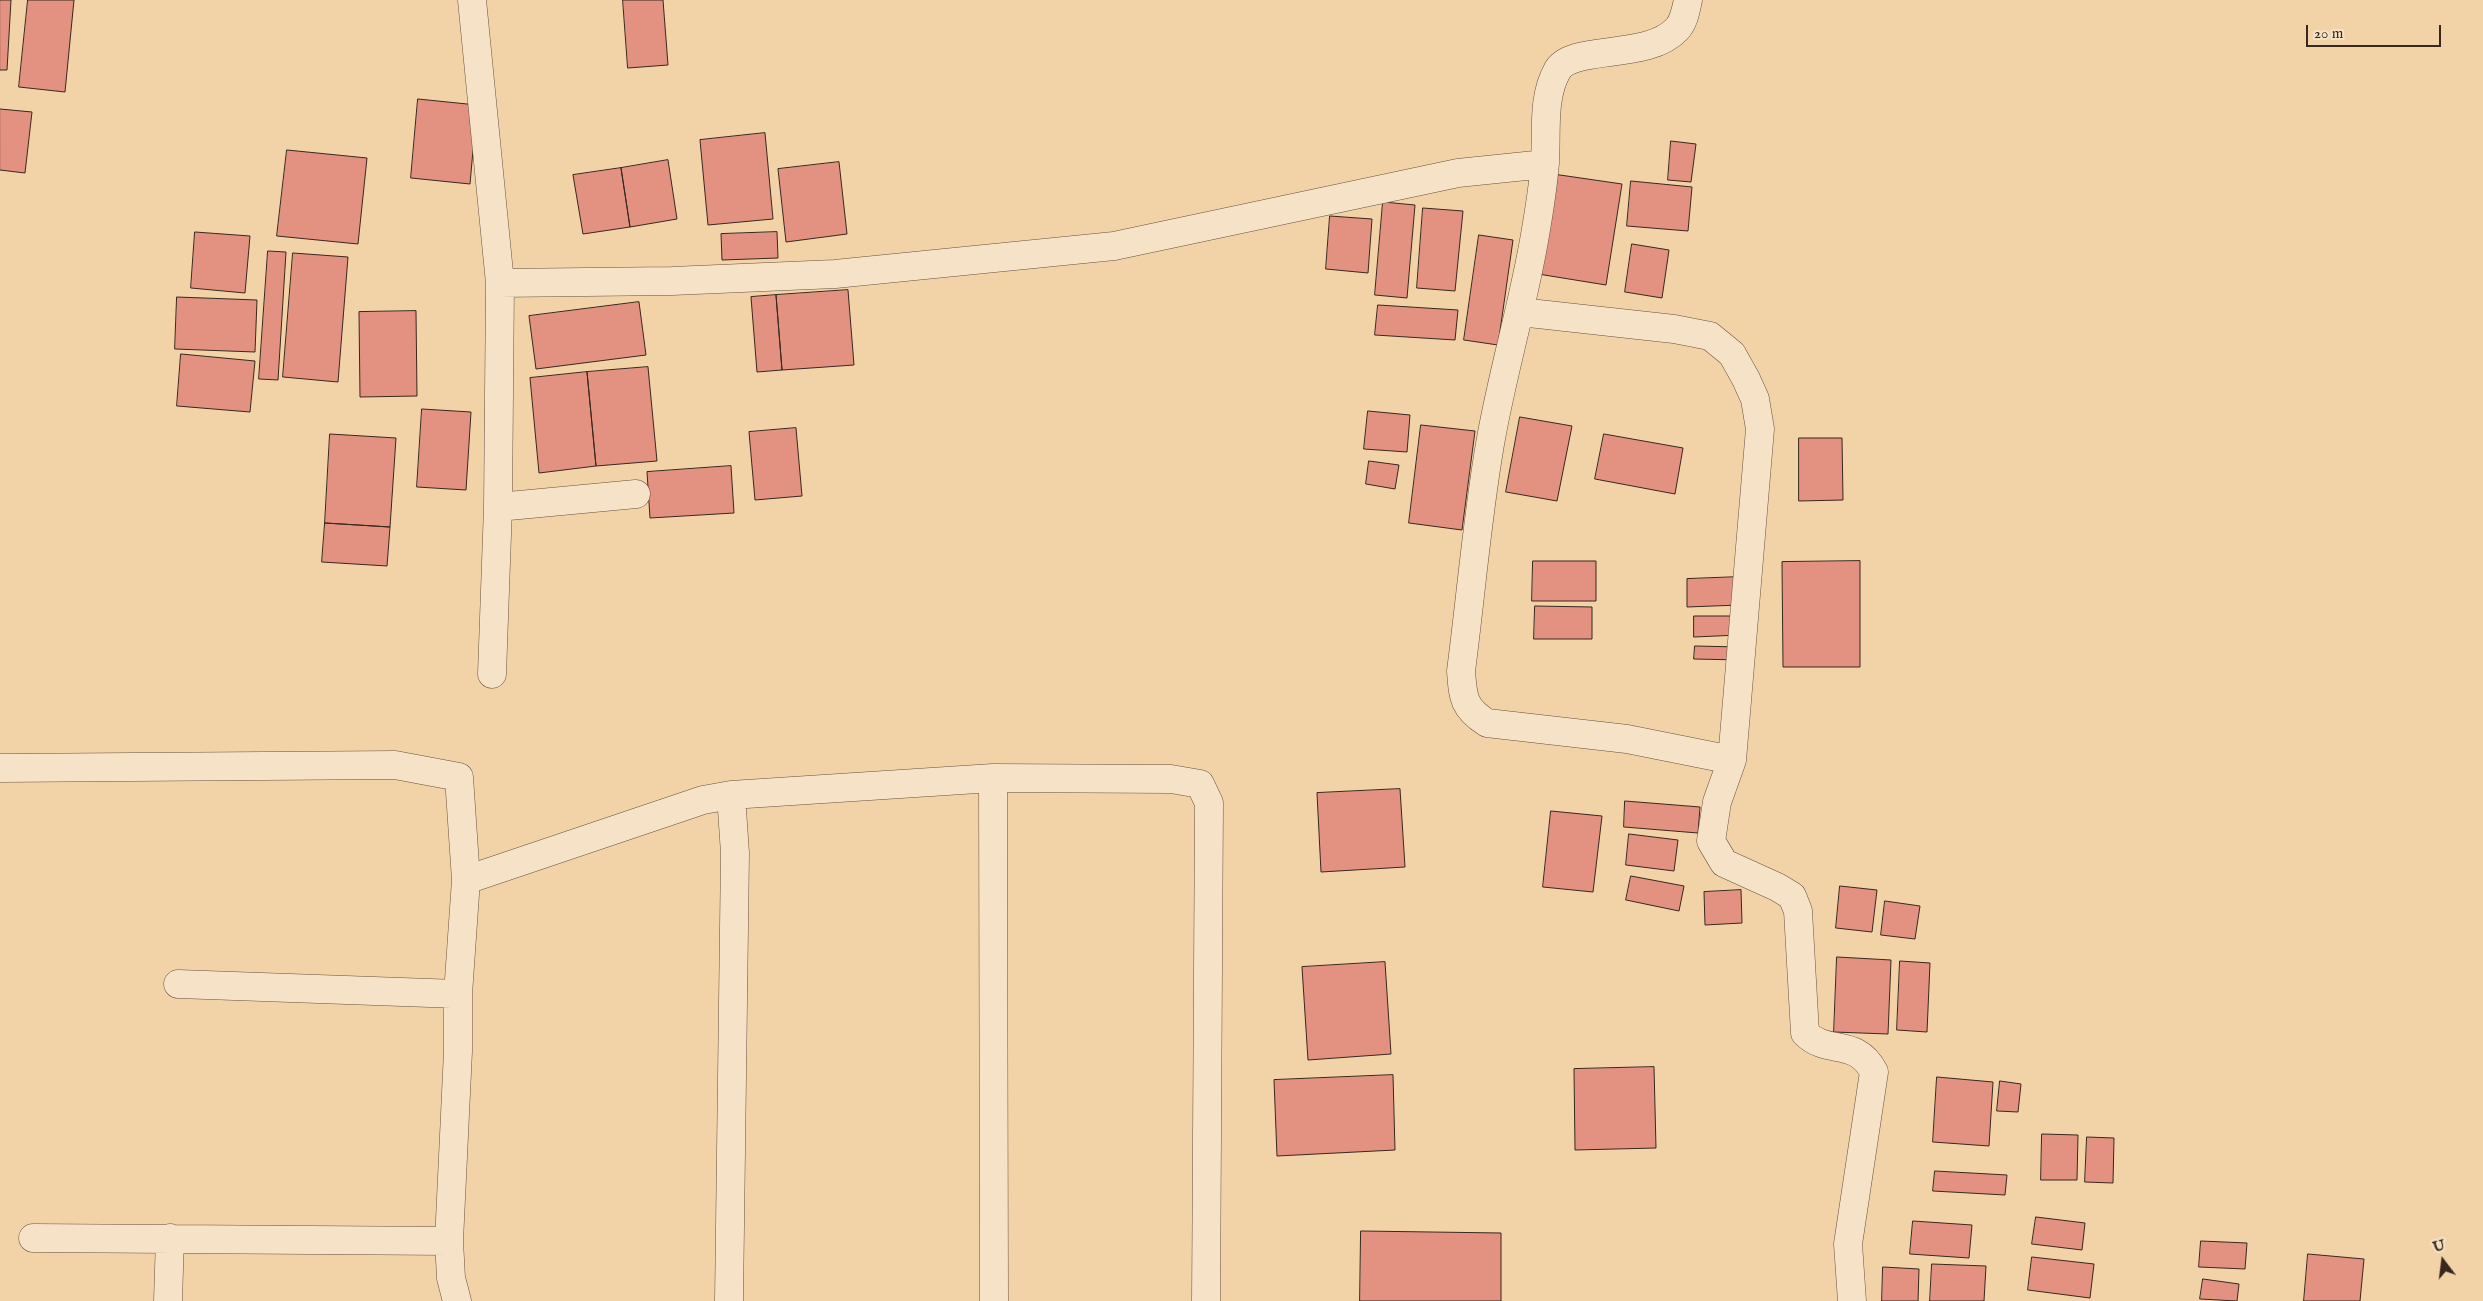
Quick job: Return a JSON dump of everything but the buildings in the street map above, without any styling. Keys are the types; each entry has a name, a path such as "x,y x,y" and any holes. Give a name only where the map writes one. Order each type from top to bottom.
{"street":[{"path":"472,0 500,283 498,507 492,674"},
{"path":"1688,0 1685,13 1677,29 1650,46 1622,52 1573,58 1558,69 1551,84 1547,108 1545,164 1535,235 1520,312 1490,443 1461,671 1463,698 1473,714 1487,723 1627,739 1732,760"},
{"path":"500,283 672,281 835,274 1114,246 1458,173 1545,164"},
{"path":"1520,312 1674,329 1710,336 1732,354 1755,399 1760,430 1732,760 1717,802 1711,841 1724,863 1777,887 1792,896 1798,911 1805,1033 1814,1041 1859,1052 1874,1072 1848,1244 1852,1301"},
{"path":"498,507 636,494"},
{"path":"0,768 395,765 459,777 466,880 458,994 458,1051 449,1241 451,1278 457,1301"},
{"path":"466,880 703,800 731,795 993,778 1171,779 1200,784 1206,793 1209,804 1206,1301"},
{"path":"993,778 994,1301"},
{"path":"729,1301 735,853 731,795"},
{"path":"178,984 458,994"},
{"path":"33,1238 449,1241"},
{"path":"168,1301 170,1238"}]}
